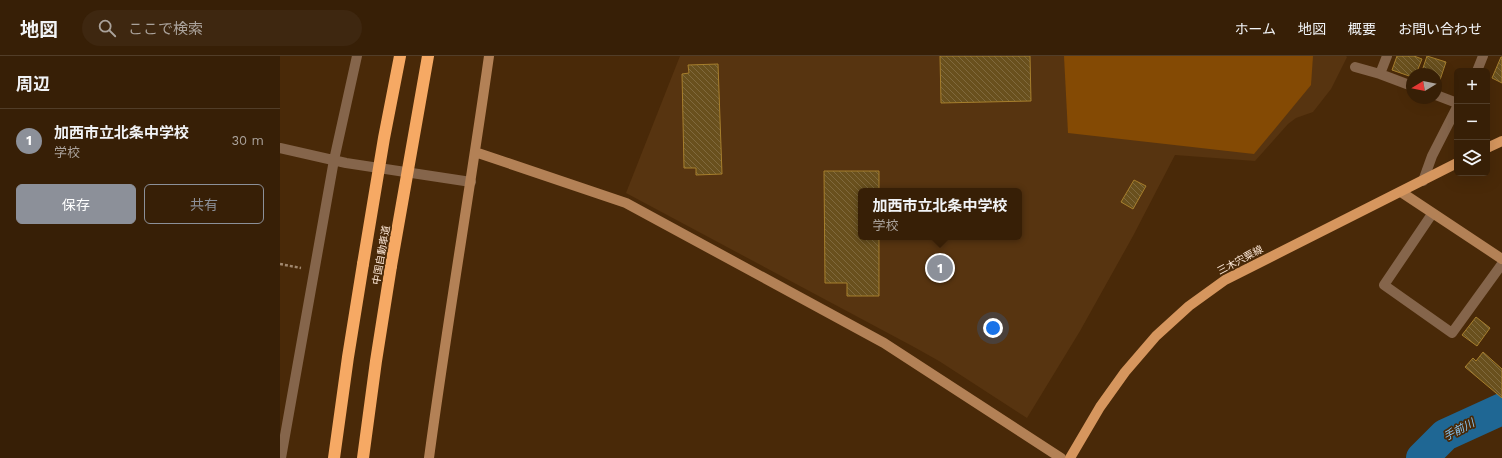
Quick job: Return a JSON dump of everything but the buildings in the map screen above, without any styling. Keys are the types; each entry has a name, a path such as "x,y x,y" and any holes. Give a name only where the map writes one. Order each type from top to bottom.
{"highway":[{"name":"中国自動車道","path":"334,458 363,264 384,138 400,56"},
{"name":"中国自動車道","path":"363,458 391,266 428,56"}],"main road":[{"path":"1490,147 1502,141"},
{"name":"三木宍粟線","path":"1070,458 1100,407 1125,372 1156,336 1190,306 1225,280 1454,165"}],"street":[{"path":"281,458 334,160 357,56"},
{"path":"429,458 489,56"},
{"path":"1380,74 1387,56"},
{"path":"1478,68 1483,56"},
{"path":"1355,67 1406,84"},
{"path":"1442,97 1454,102"},
{"path":"1423,181 1432,156 1454,113"},
{"path":"280,148 346,163 471,182"},
{"path":"475,152 626,203 884,343 1061,458"},
{"path":"1401,192 1502,259"},
{"path":"1432,214 1384,285 1452,334 1502,264"}],"path":[{"path":"280,264 315,270"}],"shaded area":[{"path":"680,56 1347,57 1331,89 1313,112 1296,118 1288,124 1255,161 1175,155 1133,236 1080,331 1027,418 939,361 626,193"},
{"path":"1064,56 1313,56 1311,85 1254,154 1068,133"}],"waterway":[{"name":"手前川","path":"1422,458 1445,435 1502,409"}],"place":[{"name":"加西市立北条中学校","path":"940,268"}]}
